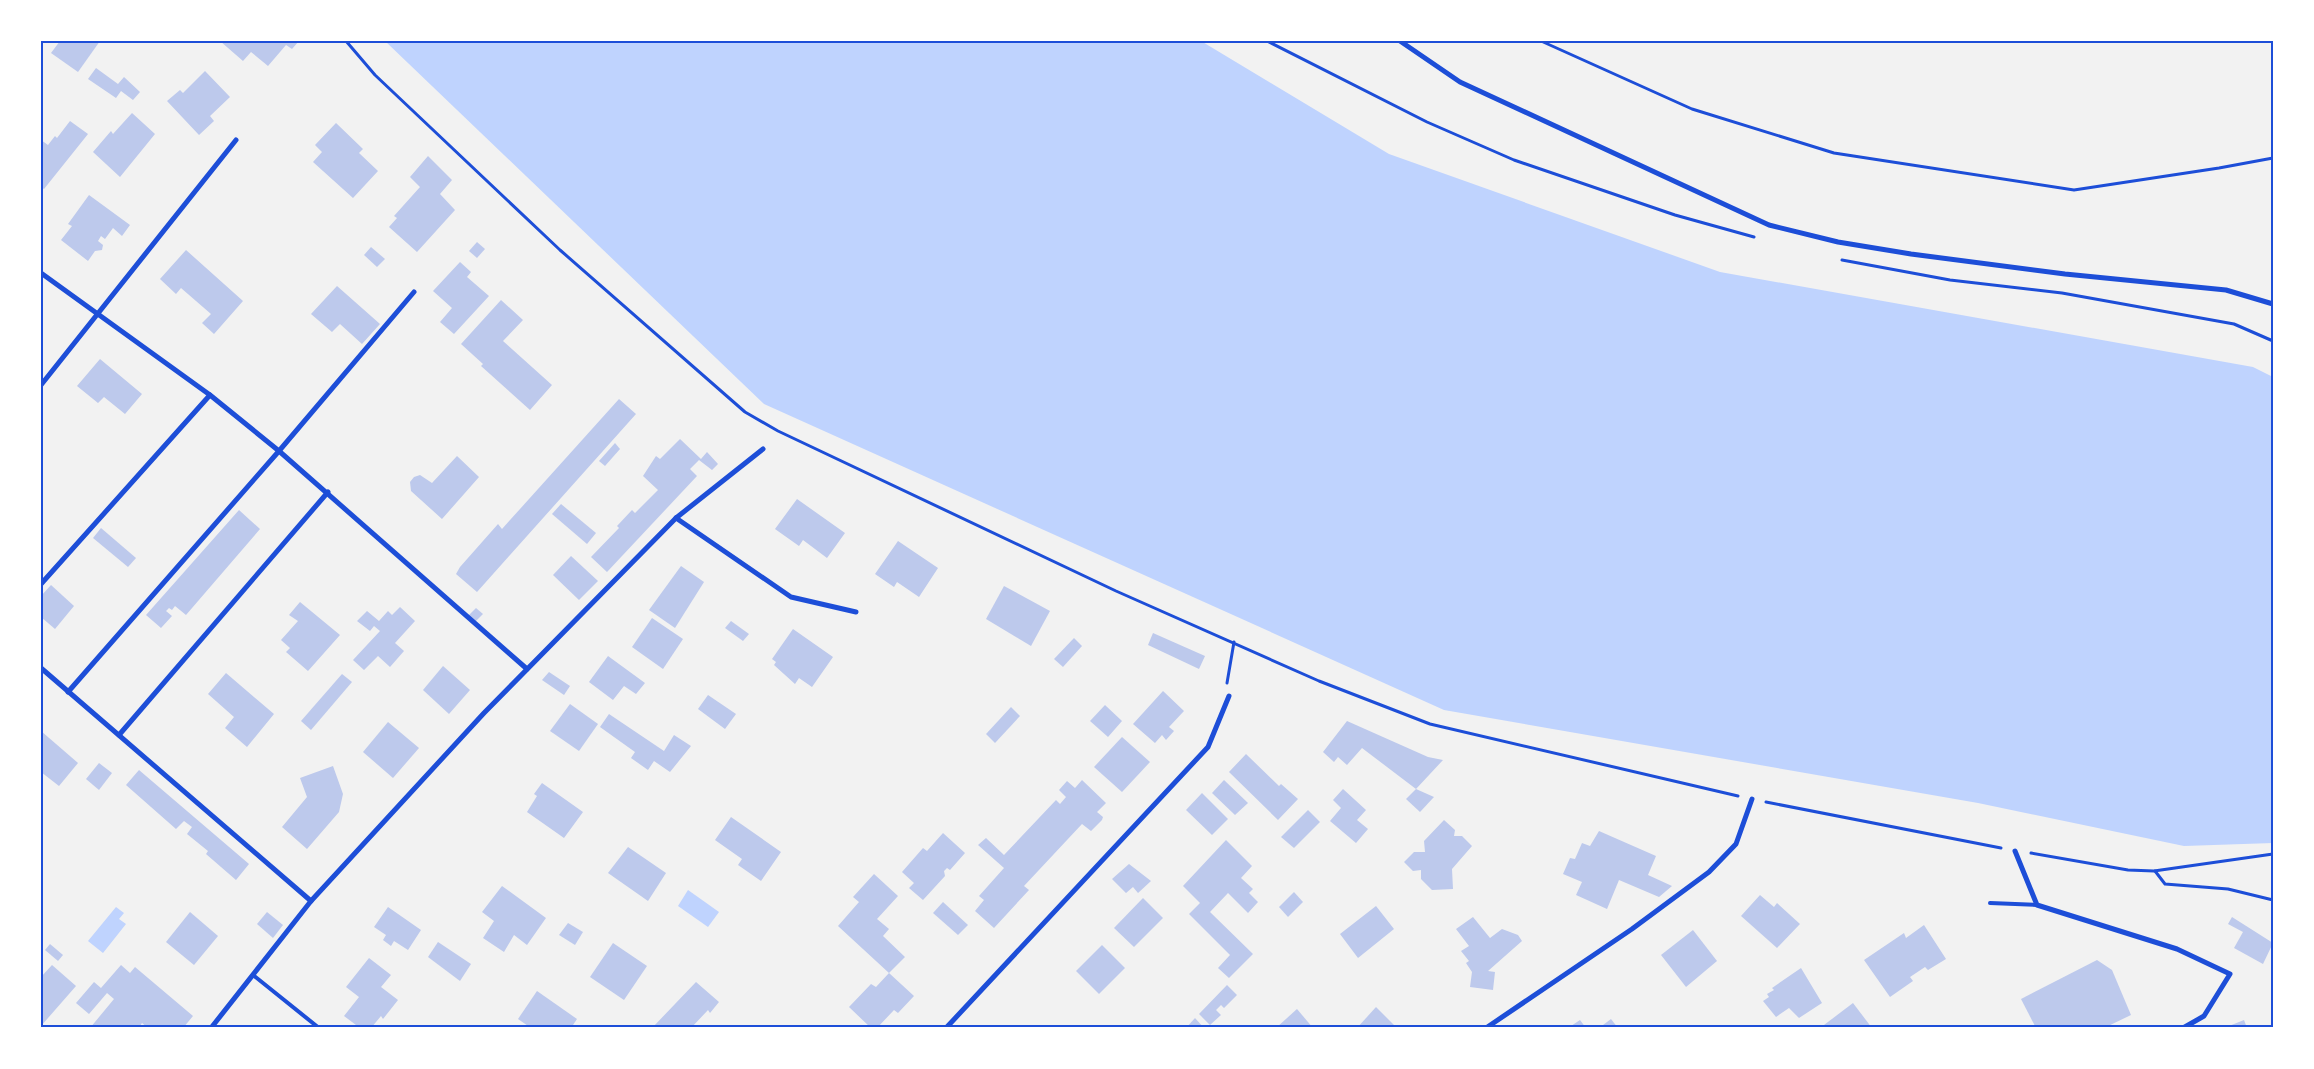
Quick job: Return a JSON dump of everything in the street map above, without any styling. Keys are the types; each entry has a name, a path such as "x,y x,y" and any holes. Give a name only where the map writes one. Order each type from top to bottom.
{"street":[{"path":"1400,41 1460,82 1769,225 1838,242 1911,254 2065,274 2226,290 2273,304"},
{"path":"41,384 236,140"},
{"path":"41,273 210,395 279,451 328,492 527,669"},
{"path":"68,692 279,451 414,292"},
{"path":"41,584 210,395"},
{"path":"211,1028 311,901 527,669 676,518 764,449"},
{"path":"119,735 328,492"},
{"path":"676,518 791,597 856,612"},
{"path":"41,668 311,901"},
{"path":"946,1028 1208,746 1229,696"},
{"path":"1486,1028 1632,930 1709,872 1736,844 1752,799"},
{"path":"2015,851 2037,905 2176,949 2230,974 2204,1016 2183,1028"}],"lane":[{"path":"1990,903 2037,905"},
{"path":"253,975 319,1028"}],"path":[{"path":"346,41 375,75 560,250 745,412 778,431 1116,591 1319,681 1430,724 1752,799 2015,851 2128,870 2154,871 2273,854"},
{"path":"1267,41 1428,122 1514,160 1675,215 1758,238"},
{"path":"1540,41 1692,109 1834,154 2074,190 2273,158"},
{"path":"2062,293 2234,324 2273,341"},
{"path":"1226,678 1234,642"},
{"path":"2154,871 2165,884 2228,888 2273,900"}],"water":[{"path":"385,41 1201,41 1389,154 1720,272 2253,367 2273,377 2273,843 2184,846 1978,803 1444,710 764,404"},
{"path":"688,890 719,912 708,927 678,906"},
{"path":"116,907 124,913 119,919 126,924 103,953 88,941"}],"building":[{"path":"60,41 100,41 78,72 51,53"},
{"path":"220,41 299,41 292,49 286,45 268,66 251,52 243,61"},
{"path":"96,68 118,84 124,77 140,92 133,100 121,91 116,98 88,79"},
{"path":"205,71 230,97 210,116 214,121 199,135 167,101 180,90 183,93"},
{"path":"132,113 155,134 120,177 93,152 111,131 113,134"},
{"path":"70,121 88,134 44,189 41,187 41,140 48,145 55,136 57,138"},
{"path":"336,123 363,149 359,153 378,171 353,198 313,162 322,152 315,145"},
{"path":"428,156 452,180 440,194 455,210 417,252 389,227 397,218 394,216 420,187 410,177"},
{"path":"89,195 130,225 122,236 113,228 105,239 101,236 98,241 103,245 102,250 95,251 88,261 61,240 72,226 68,224"},
{"path":"477,242 485,249 477,258 469,251"},
{"path":"371,247 385,259 377,267 364,255"},
{"path":"186,250 243,301 214,334 202,323 211,314 181,288 176,294 160,279"},
{"path":"460,262 471,272 467,277 489,296 454,334 440,322 452,308 433,291"},
{"path":"337,286 380,324 362,344 340,324 332,332 311,314"},
{"path":"501,300 523,320 503,341 552,385 530,410 481,366 483,364 461,344"},
{"path":"100,359 142,394 125,414 104,397 98,403 77,386"},
{"path":"619,399 636,414 477,592 456,574 460,567 498,524 502,529"},
{"path":"680,439 701,459 707,452 718,464 712,470 699,460 690,469 697,476 607,572 591,557 619,528 617,526 632,510 635,513 658,490 643,476 656,456 660,459"},
{"path":"615,443 620,449 605,466 599,461"},
{"path":"457,456 479,477 442,519 411,491 410,482 414,477 420,475 432,483"},
{"path":"797,499 845,533 827,558 803,540 799,546 775,529"},
{"path":"561,504 596,533 587,544 552,514"},
{"path":"239,510 260,529 186,615 175,606 172,610 169,608 166,611 172,616 161,628 146,615"},
{"path":"101,528 136,558 128,567 93,538"},
{"path":"898,541 938,568 919,597 897,582 894,587 875,574"},
{"path":"571,556 598,581 579,600 553,575"},
{"path":"681,566 704,582 675,628 649,610"},
{"path":"51,585 74,606 55,629 41,617 41,596"},
{"path":"1004,586 1050,611 1031,646 986,619"},
{"path":"300,602 340,635 308,671 286,652 290,648 281,640 298,621 289,615"},
{"path":"400,607 415,621 395,643 404,651 390,667 378,656 364,670 353,660 380,631 374,626 370,631 357,621 367,611 379,621 388,611 392,615"},
{"path":"476,608 483,614 475,622 468,616"},
{"path":"652,618 683,639 663,669 632,647"},
{"path":"731,621 749,634 743,641 725,628"},
{"path":"793,629 833,657 812,687 799,678 795,684 774,665 776,662 772,659"},
{"path":"1153,633 1205,656 1199,669 1148,645"},
{"path":"1074,638 1082,646 1063,667 1054,659"},
{"path":"608,656 645,683 636,694 624,686 613,700 589,682"},
{"path":"443,666 470,690 449,714 423,690"},
{"path":"549,672 570,686 564,695 542,680"},
{"path":"226,673 274,714 247,747 225,728 234,717 208,694"},
{"path":"342,674 352,682 311,730 301,721"},
{"path":"1163,691 1184,711 1169,727 1174,731 1166,740 1162,735 1155,743 1133,724"},
{"path":"708,695 736,714 725,729 698,709"},
{"path":"570,704 598,724 579,751 550,731"},
{"path":"1105,705 1122,721 1108,737 1090,721"},
{"path":"1011,707 1020,716 995,743 986,734"},
{"path":"609,714 664,751 674,735 691,746 670,772 654,761 648,770 631,758 635,752 600,727"},
{"path":"1347,721 1428,757 1443,760 1416,789 1362,748 1347,765 1338,757 1334,762 1323,752"},
{"path":"388,722 419,748 393,778 363,752"},
{"path":"41,731 78,763 59,786 41,772"},
{"path":"1122,737 1150,762 1122,792 1094,767"},
{"path":"1246,754 1279,786 1281,784 1298,799 1278,820 1229,772"},
{"path":"99,763 112,773 99,790 86,779"},
{"path":"333,766 343,794 339,812 307,849 282,827 307,797 300,778"},
{"path":"139,770 249,864 236,880 206,854 208,851 187,834 192,827 184,821 176,829 126,785"},
{"path":"1082,780 1106,803 1097,812 1103,817 1102,820 1091,831 1082,824 1024,886 1029,890 994,928 975,911 984,900 979,896 1004,868 978,845 986,838 1004,855 1056,800 1060,804 1066,797 1059,790 1067,781 1075,788"},
{"path":"1224,780 1248,803 1235,815 1212,793"},
{"path":"542,783 583,812 564,838 527,812 537,796 534,794"},
{"path":"1343,789 1366,810 1357,820 1368,829 1356,843 1330,821 1341,808 1333,800"},
{"path":"1416,789 1434,797 1420,812 1406,799"},
{"path":"1202,793 1228,819 1212,835 1186,810"},
{"path":"1308,810 1320,822 1294,848 1281,837"},
{"path":"731,817 781,852 761,881 738,865 742,859 715,840"},
{"path":"1444,820 1455,830 1454,836 1462,836 1472,846 1452,869 1453,889 1432,890 1421,879 1421,870 1413,871 1404,862 1414,852 1425,852 1424,841"},
{"path":"1599,831 1656,856 1648,875 1672,886 1659,897 1619,880 1607,909 1576,895 1582,882 1563,874 1570,858 1575,859 1582,843 1590,846"},
{"path":"943,833 965,853 950,870 947,868 944,871 945,876 923,900 909,888 914,883 902,872 923,848 927,851"},
{"path":"1226,840 1252,866 1241,878 1253,889 1249,893 1258,902 1248,913 1228,893 1210,912 1253,954 1229,978 1218,968 1230,955 1189,914 1200,903 1183,886"},
{"path":"628,847 666,873 648,901 608,873"},
{"path":"1129,864 1151,881 1138,893 1133,887 1126,893 1112,879"},
{"path":"874,874 898,896 877,919 889,929 883,936 905,957 889,973 838,926 859,902 853,897"},
{"path":"502,886 546,918 527,945 514,935 504,952 483,938 494,921 482,912"},
{"path":"1294,892 1303,902 1288,917 1279,907"},
{"path":"1760,895 1774,907 1777,903 1800,924 1777,948 1741,916"},
{"path":"1143,898 1163,918 1134,947 1114,928"},
{"path":"943,902 968,925 958,935 933,913"},
{"path":"1376,906 1394,929 1358,958 1340,934"},
{"path":"388,907 421,930 408,950 394,941 391,946 383,940 386,935 374,927"},
{"path":"190,912 218,936 194,965 166,942"},
{"path":"267,912 283,925 273,938 257,924"},
{"path":"1473,917 1490,938 1502,929 1518,935 1522,941 1488,971 1495,972 1493,990 1470,987 1472,972 1466,963 1469,961 1461,951 1469,946 1456,929"},
{"path":"2232,917 2273,943 2263,964 2234,948 2243,932 2228,924"},
{"path":"568,923 583,932 575,945 559,935"},
{"path":"1924,925 1946,959 1928,970 1925,967 1910,977 1913,981 1890,997 1864,960 1904,933 1906,938"},
{"path":"1693,930 1717,961 1686,987 1661,955"},
{"path":"438,942 471,964 460,981 428,957"},
{"path":"613,943 647,966 624,1000 590,977"},
{"path":"50,944 63,955 58,961 45,950"},
{"path":"1102,945 1125,968 1099,994 1076,971"},
{"path":"369,958 391,975 381,987 398,1000 383,1019 381,1016 371,1028 360,1028 344,1016 359,997 346,987"},
{"path":"2097,960 2112,970 2131,1015 2104,1028 2036,1028 2021,999"},
{"path":"52,965 76,986 41,1026 41,977"},
{"path":"121,965 130,973 135,967 193,1016 183,1028 148,1028 142,1023 141,1028 90,1028 114,999 107,993 89,1014 76,1003 94,982 101,988"},
{"path":"1801,968 1822,1003 1799,1018 1789,1008 1776,1017 1763,1001 1769,997 1767,994 1774,990 1772,988"},
{"path":"889,973 914,996 898,1013 894,1010 877,1028 871,1028 849,1007 871,984 876,987"},
{"path":"696,982 719,1002 710,1013 708,1010 691,1028 653,1027"},
{"path":"1227,985 1237,995 1224,1008 1221,1005 1216,1010 1221,1015 1210,1025 1199,1014"},
{"path":"537,991 577,1019 571,1028 531,1028 518,1019"},
{"path":"1853,1003 1872,1028 1827,1028 1824,1025"},
{"path":"1376,1007 1397,1028 1357,1028"},
{"path":"1297,1009 1313,1028 1276,1028"},
{"path":"1195,1018 1204,1028 1186,1028"},
{"path":"1611,1019 1618,1028 1605,1028 1603,1025"},
{"path":"1580,1020 1586,1028 1568,1028"},
{"path":"2244,1020 2247,1028 2224,1028"}]}
